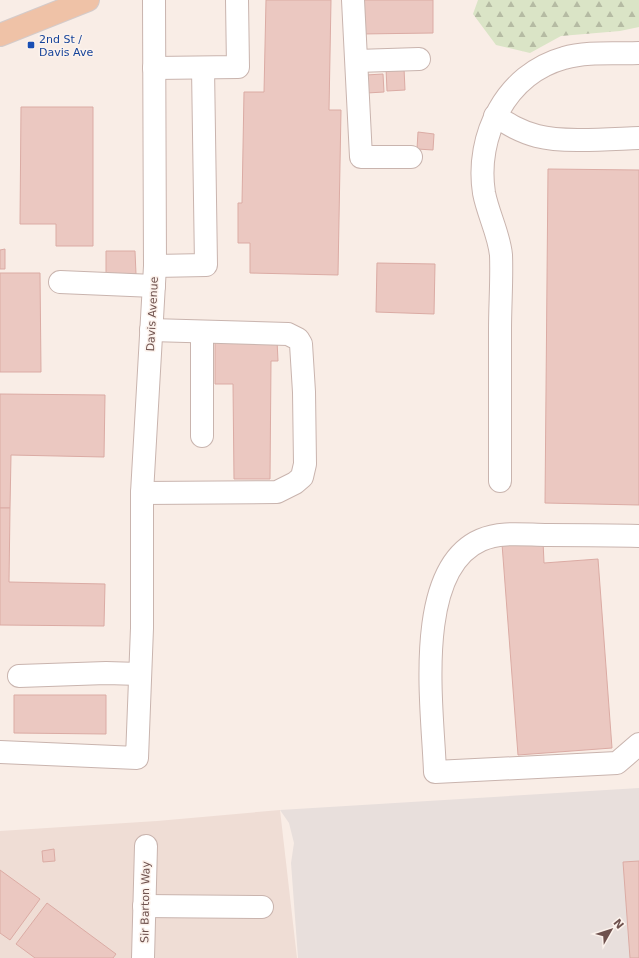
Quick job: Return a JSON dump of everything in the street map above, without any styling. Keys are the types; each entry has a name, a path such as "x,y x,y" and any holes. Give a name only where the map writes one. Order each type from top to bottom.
{"main road":[{"path":"34,22 60,0"},
{"path":"0,36 88,0"}],"street":[{"name":"Davis Avenue","path":"0,752 137,758 142,628 142,494 154,276 154,0"},
{"path":"154,68 238,67 237,0"},
{"path":"353,0 361,158 411,157"},
{"path":"500,481 501,253 484,194 483,168 486,139 495,116 508,94 526,77 547,64 564,58 581,55 639,54"},
{"path":"357,61 419,59"},
{"path":"60,282 154,276 206,265 203,68"},
{"path":"495,116 519,130 537,136 599,139 639,138"},
{"path":"142,494 270,494 288,488 302,476 305,464 304,392 301,344 298,339 288,334 151,330"},
{"path":"202,332 202,436"},
{"path":"639,536 507,534 482,540 468,548 454,563 439,593 430,646 435,772 617,763 639,744"},
{"path":"19,676 106,673 140,674"},
{"name":"Sir Barton Way","path":"143,958 146,846"},
{"path":"144,906 262,908"}],"shaded area":[{"path":"639,788 639,958 298,958 291,863 294,843 289,823 280,810"},
{"path":"280,810 297,958 0,958 0,831 157,821"}],"green space":[{"path":"478,0 639,0 639,27 620,31 561,36 530,53 496,45 473,14"}],"building":[{"path":"266,0 331,0 329,110 341,110 338,275 250,273 250,243 238,243 238,203 242,203 244,92 264,92"},
{"path":"359,0 433,0 433,33 360,34"},
{"path":"386,68 404,68 405,90 387,91"},
{"path":"383,74 384,92 367,93 366,75"},
{"path":"21,107 93,107 93,246 56,246 56,224 20,224"},
{"path":"418,132 434,134 433,150 417,149"},
{"path":"548,169 639,170 639,505 545,503"},
{"path":"5,249 5,269 0,269 0,250"},
{"path":"106,251 135,251 136,274 106,275"},
{"path":"377,263 435,264 434,314 376,312"},
{"path":"0,273 40,273 41,372 0,372"},
{"path":"215,339 277,340 278,361 271,361 270,479 234,479 233,384 215,384"},
{"path":"0,394 105,395 104,457 11,455 10,508 0,508"},
{"path":"0,508 10,508 9,582 105,584 104,626 0,625"},
{"path":"543,541 544,563 598,559 612,748 518,755 502,544"},
{"path":"14,695 106,695 106,734 14,733"},
{"path":"54,849 55,861 43,862 42,851"},
{"path":"639,861 639,958 630,958 623,862"},
{"path":"0,870 40,899 10,940 0,933"},
{"path":"47,903 116,954 113,958 35,958 16,944"}],"place":[{"name":"2nd St / Davis Ave","path":"31,45"}]}
